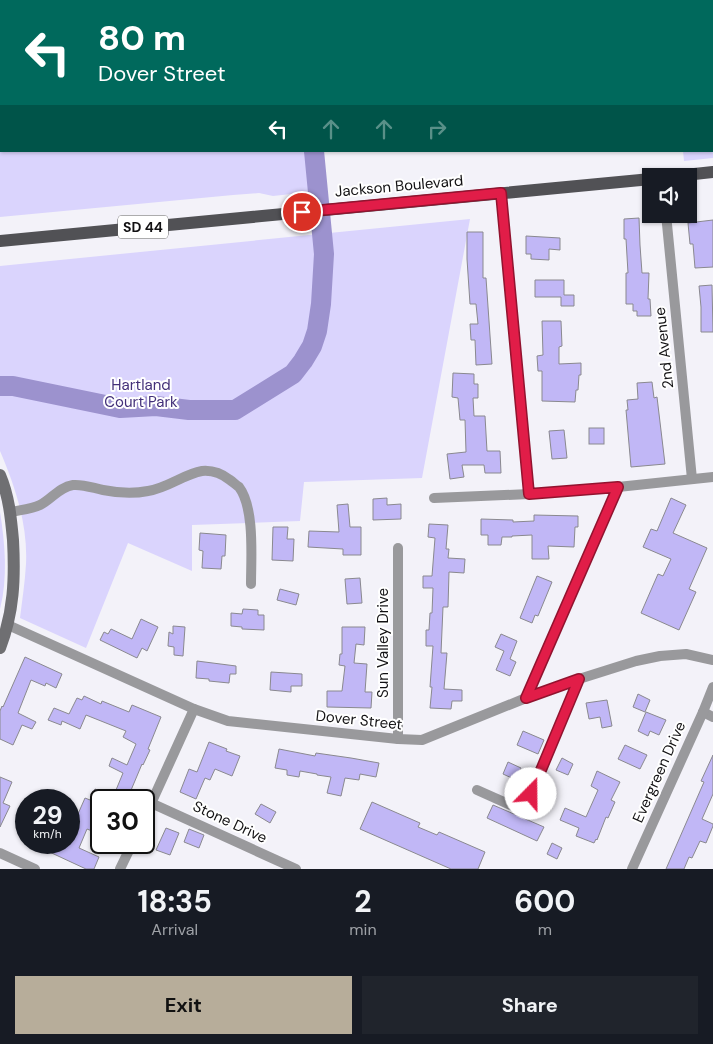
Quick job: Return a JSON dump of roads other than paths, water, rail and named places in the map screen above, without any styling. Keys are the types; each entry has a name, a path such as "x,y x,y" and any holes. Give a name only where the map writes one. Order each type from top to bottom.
{"main road":[{"path":"697,174 713,172"},
{"name":"Jackson Boulevard","path":"0,241 642,180"}],"street":[{"path":"501,193 529,494"},
{"name":"2nd Avenue","path":"667,223 692,479"},
{"path":"11,512 40,505 60,490 72,485 122,493 136,493 156,490 202,471 217,472 238,487 245,499 250,518 252,546 251,584"},
{"path":"0,476 11,512 14,582 8,625 0,648"},
{"path":"434,498 529,494 713,477"},
{"path":"526,698 618,487"},
{"name":"Sun Valley Drive","path":"398,548 398,739"},
{"name":"Dover Street","path":"8,625 194,709 228,721 398,739 422,740 526,698 579,679 636,662 660,656 686,654 713,660"},
{"path":"477,790 524,811 579,679"},
{"name":"Evergreen Drive","path":"632,869 713,687"},
{"path":"155,794 194,709"},
{"path":"703,712 713,717"},
{"name":"Stone Drive","path":"155,805 296,869"},
{"path":"0,853 35,869"},
{"path":"120,869 127,854"}],"waterway":[{"path":"0,386 13,386 120,408 156,406 189,410 235,410 293,374 312,346 317,331 321,304 324,254 314,152"}],"park label":[{"name":"Hartland Court Park","path":"141,394"}]}
